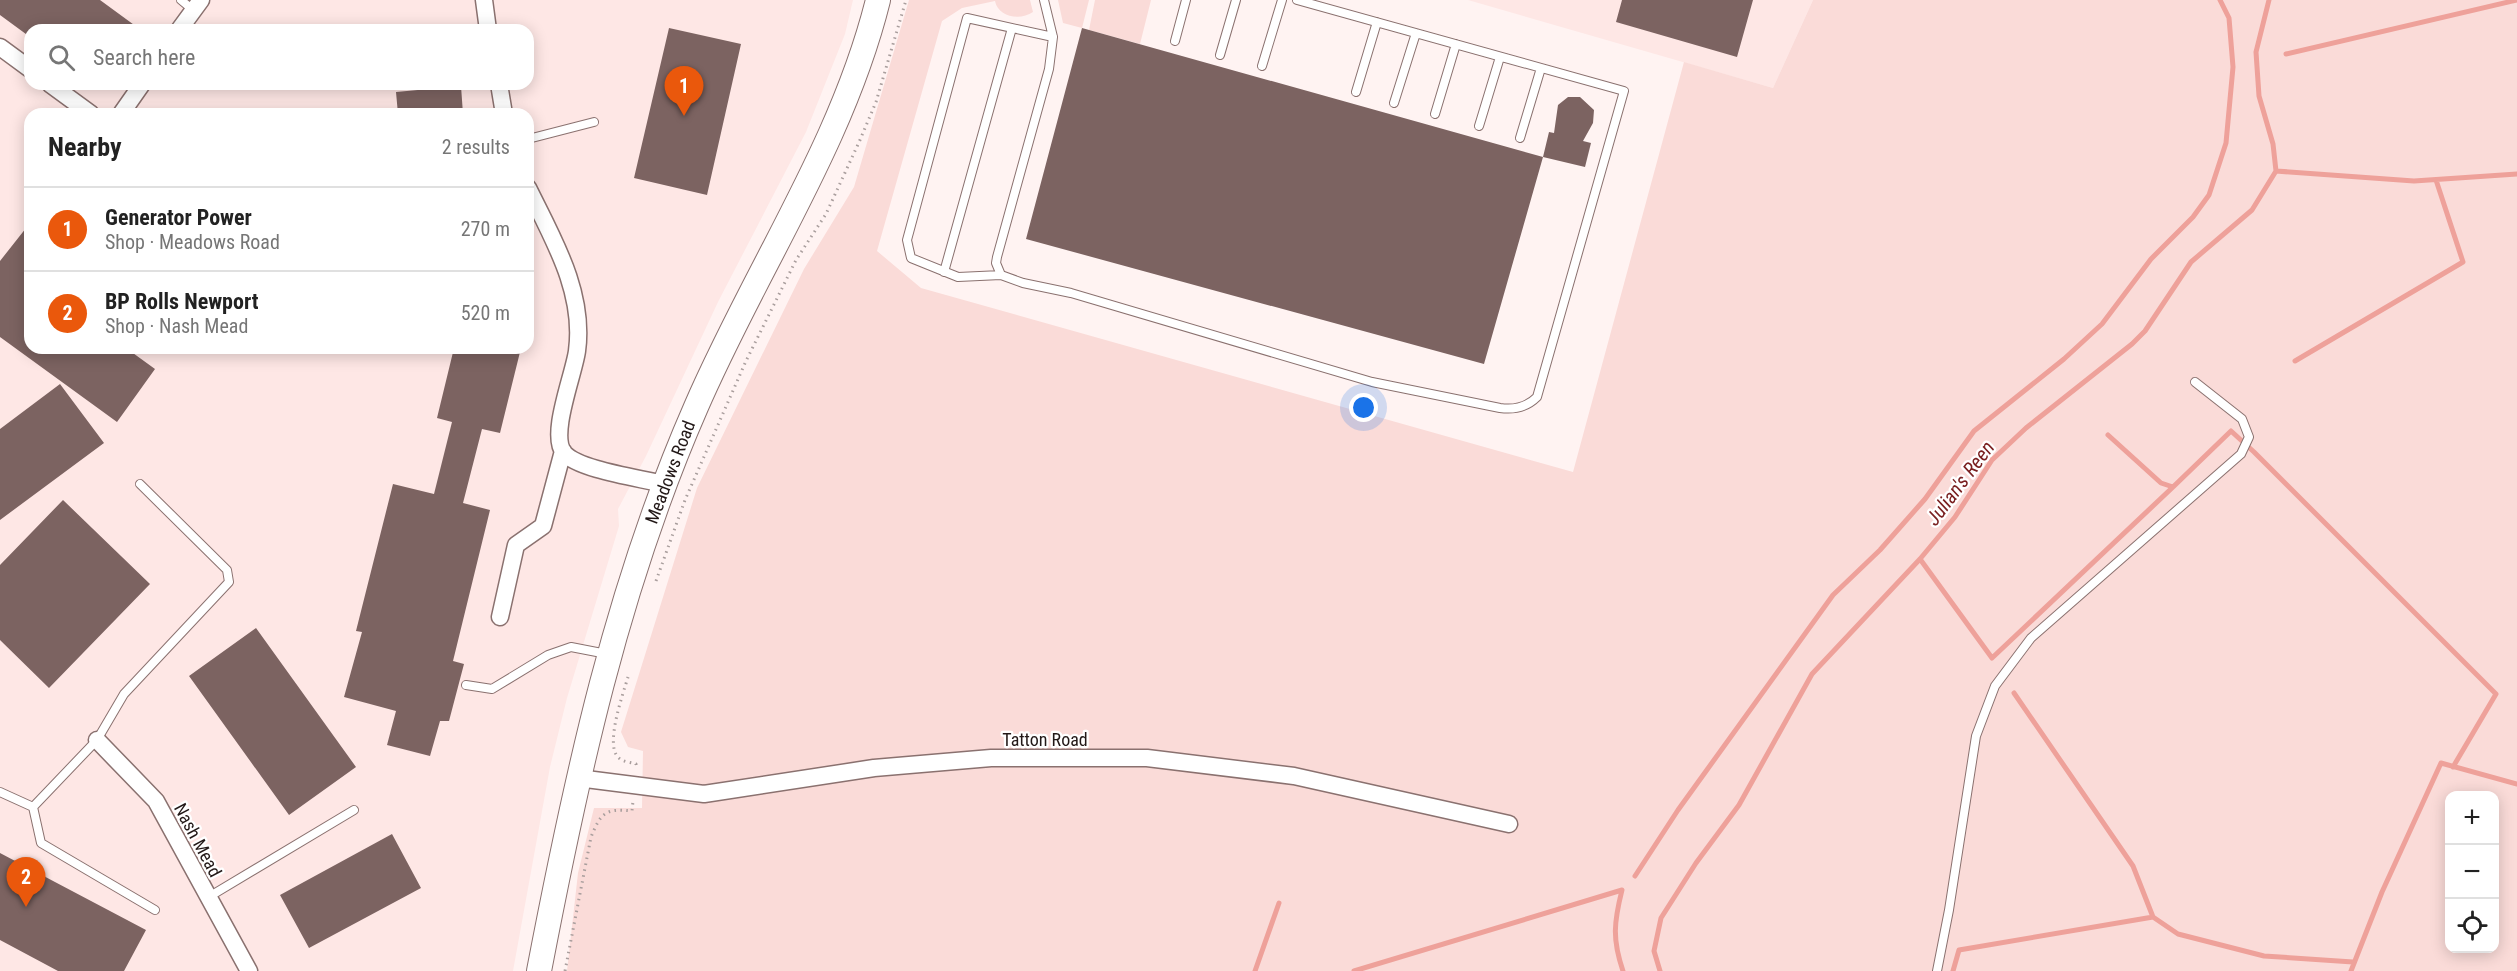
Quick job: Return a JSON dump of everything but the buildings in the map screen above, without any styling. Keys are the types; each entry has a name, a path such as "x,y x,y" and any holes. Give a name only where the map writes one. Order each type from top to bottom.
{"street":[{"path":"484,0 487,24"},
{"name":"Meadows Road","path":"539,971 578,778 608,654 663,484 742,309 830,139 868,41 878,0"},
{"path":"182,24 192,3"},
{"path":"0,47 24,65"},
{"path":"58,90 83,108"},
{"path":"125,108 138,90"},
{"path":"500,90 503,108"},
{"path":"500,617 516,545 543,526 563,452 558,435 577,350 578,319 572,286 561,253 534,200"},
{"path":"563,452 575,462 663,484"},
{"name":"Nash Mead","path":"97,740 156,801 207,898 249,971"},
{"name":"Tatton Road","path":"578,778 704,794 874,768 991,758 1147,759 1294,776 1509,824"}],"lane":[{"path":"1001,275 996,263 997,257 1049,69 1053,37 1044,0"},
{"path":"1175,41 1186,0"},
{"path":"1220,55 1236,0"},
{"path":"1262,66 1282,0"},
{"path":"1053,37 967,18 907,240 911,258 958,277 1001,275 1372,382 1500,408 1509,409 1530,404 1537,397 1624,91 1297,0"},
{"path":"1356,92 1377,22"},
{"path":"944,272 1012,28"},
{"path":"1394,103 1416,33"},
{"path":"1435,114 1456,44"},
{"path":"1479,126 1500,57"},
{"path":"1520,138 1541,68"},
{"path":"534,137 594,122"},
{"path":"1937,971 1949,910 1976,736 1995,686 2031,638 2241,454 2250,437 2242,419 2195,382"},
{"path":"33,807 97,740 124,694 229,582 227,570 141,484"},
{"path":"466,685 492,689 548,655 572,647 608,654"},
{"path":"0,792 33,807"},
{"path":"33,807 41,843 155,910"},
{"path":"207,898 354,810"}],"path":[{"name":"Meadows Road","path":"655,583 685,500 746,361 796,260 826,214 860,140 876,102 906,0"},
{"path":"628,674 613,736 614,751 620,760 636,764"},
{"path":"565,971 591,837 599,818 608,811 632,811 633,798"}],"shaded area":[{"path":"0,0 853,0 845,34 806,132 718,302 646,456 618,509 619,526 567,698 550,767 513,971 0,971"},
{"path":"909,0 1030,0 1033,12 1028,15 1016,17 1005,14 1000,11 995,1 962,8 942,21 877,251 921,288 1573,472 1684,62 1773,88 1813,0 2517,0 2517,971 567,971 578,873 594,808 642,808 643,751 628,747 621,732 697,488 804,269 854,187"},
{"path":"1058,0 1089,0 1082,28 1063,23"},
{"path":"1095,0 1151,0 1140,44 1089,30"},
{"path":"1468,0 1813,0 1773,88"}],"waterway":[{"path":"1635,876 1678,810 1833,595 1880,550 1925,499 1974,431 2064,359 2102,324 2151,259 2193,217 2209,195 2226,143 2233,67 2229,18 2220,0"},
{"name":"Julian's Reen","path":"1660,971 1654,951 1661,918 1696,863 1739,805 1812,674 1920,559 1955,517 1992,460 2026,428 2132,344 2145,331 2191,262 2252,210 2276,171 2273,144 2259,96 2256,52 2269,0"},
{"path":"2286,54 2517,0"},
{"path":"2276,171 2414,181 2517,174"},
{"path":"2295,361 2463,262 2436,180"},
{"path":"2108,435 2161,483 2173,487 2231,431 2254,452 2496,694 2453,767"},
{"path":"1920,559 1992,658 2173,487"},
{"path":"2014,693 2133,866 2153,917 2178,934 2264,956 2353,962"},
{"path":"2351,971 2382,892 2441,763 2517,784"},
{"path":"1354,971 1622,890 1615,930 1623,971"},
{"path":"1255,971 1279,903"},
{"path":"1953,971 1959,950 2153,917"}],"place":[{"name":"Generator Power","path":"684,116"},
{"name":"BP Rolls Newport","path":"26,907"}]}
